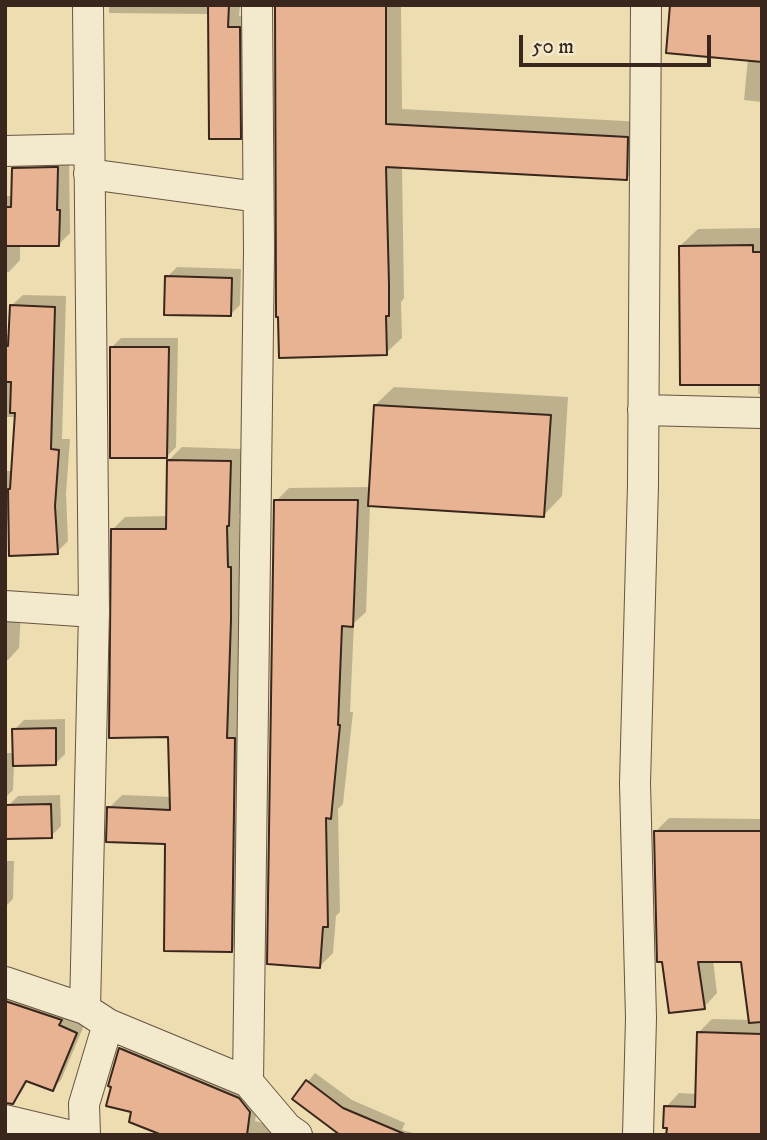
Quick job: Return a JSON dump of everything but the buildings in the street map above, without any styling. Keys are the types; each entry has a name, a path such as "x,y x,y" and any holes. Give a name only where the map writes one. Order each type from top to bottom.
{"street":[{"path":"85,1135 84,1104 96,1017 88,5"},
{"path":"248,1082 258,197 257,5"},
{"path":"638,1135 641,1018 635,783 643,410 646,5"},
{"path":"5,151 89,161 258,197"},
{"path":"643,410 762,413"},
{"path":"5,606 94,612"},
{"path":"5,982 96,1017 248,1082 287,1128 297,1135"},
{"path":"5,1120 68,1135"}]}
